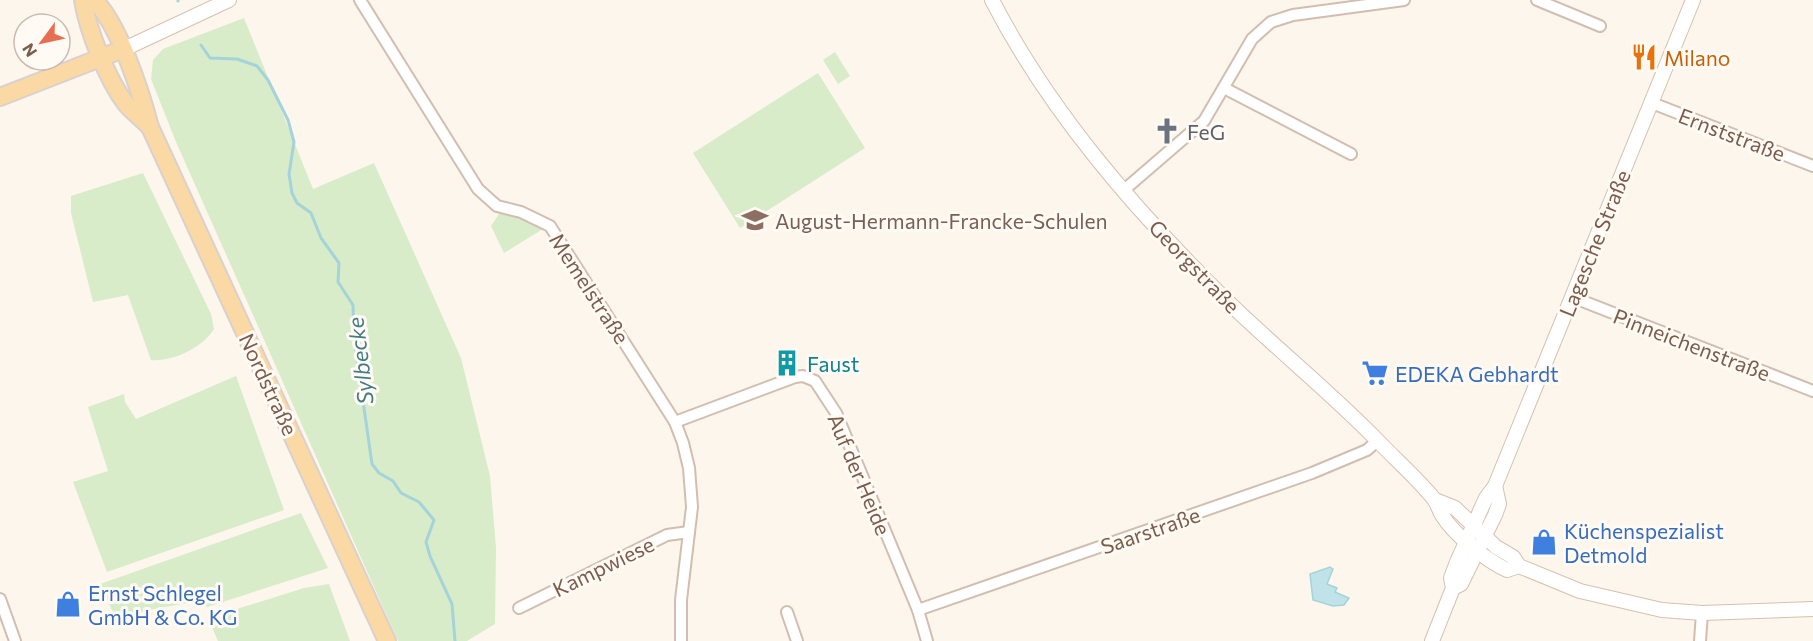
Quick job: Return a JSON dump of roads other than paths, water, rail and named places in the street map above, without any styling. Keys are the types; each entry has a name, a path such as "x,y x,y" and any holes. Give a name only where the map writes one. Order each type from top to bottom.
{"main road":[{"name":"Nordstraße","path":"83,0 89,27 126,104 150,127"},
{"name":"Nordstraße","path":"97,3 122,50 142,95 150,127 387,641"},
{"path":"0,97 122,50"}],"street":[{"path":"122,50 229,0"},
{"name":"Memelstraße","path":"360,0 478,189 497,206 521,212 550,226 675,422 691,484 692,507 681,600 681,641"},
{"name":"Georgstraße","path":"992,0 1023,54 1063,113 1124,190 1223,297 1377,441 1435,500 1442,515 1477,551 1489,561 1507,570 1519,566 1513,557 1484,537 1450,504 1435,500"},
{"path":"1124,190 1204,121 1251,39 1271,22 1293,15 1404,0"},
{"path":"1537,0 1599,26"},
{"name":"Lagesche Straße","path":"1432,641 1453,588 1451,578 1467,540 1496,486 1693,0"},
{"path":"1224,88 1351,154"},
{"name":"Ernststraße","path":"1652,103 1813,166"},
{"name":"Pinneichenstraße","path":"1572,297 1813,391"},
{"name":"Auf der Heide","path":"675,422 795,377 803,376 815,381 836,413 918,610 927,641"},
{"name":"Saarstraße","path":"918,610 1312,473 1367,450 1377,441"},
{"name":"Lagesche Straße","path":"1453,588 1461,584 1499,504 1496,486"},
{"name":"Kampwiese","path":"519,608 667,535 688,532"},
{"path":"1519,566 1580,591 1662,610 1702,613 1813,609"},
{"path":"0,599 15,641"},
{"path":"787,612 797,641"},
{"path":"1700,641 1702,613"}],"water":[{"path":"1330,567 1333,569 1327,584 1337,588 1335,592 1349,598 1344,605 1333,606 1313,600 1310,574"}],"waterway":[{"name":"Sylbecke","path":"201,45 210,58 237,59 257,66 268,80 288,120 294,142 289,174 292,193 297,203 311,213 321,238 339,263 338,282 353,305 354,338 372,464 379,473 393,481 401,493 419,502 434,520 426,542 452,604 455,641"}],"place":[{"name":"Milano","path":"1644,57"},
{"name":"FeG","path":"1167,131"},
{"name":"August-Hermann-Francke-Schulen","path":"755,220"},
{"name":"Faust","path":"787,363"},
{"name":"EDEKA Gebhardt","path":"1375,373"},
{"name":"Küchenspezialist Detmold","path":"1544,542"},
{"name":"Ernst Schlegel GmbH & Co. KG","path":"68,604"}]}
